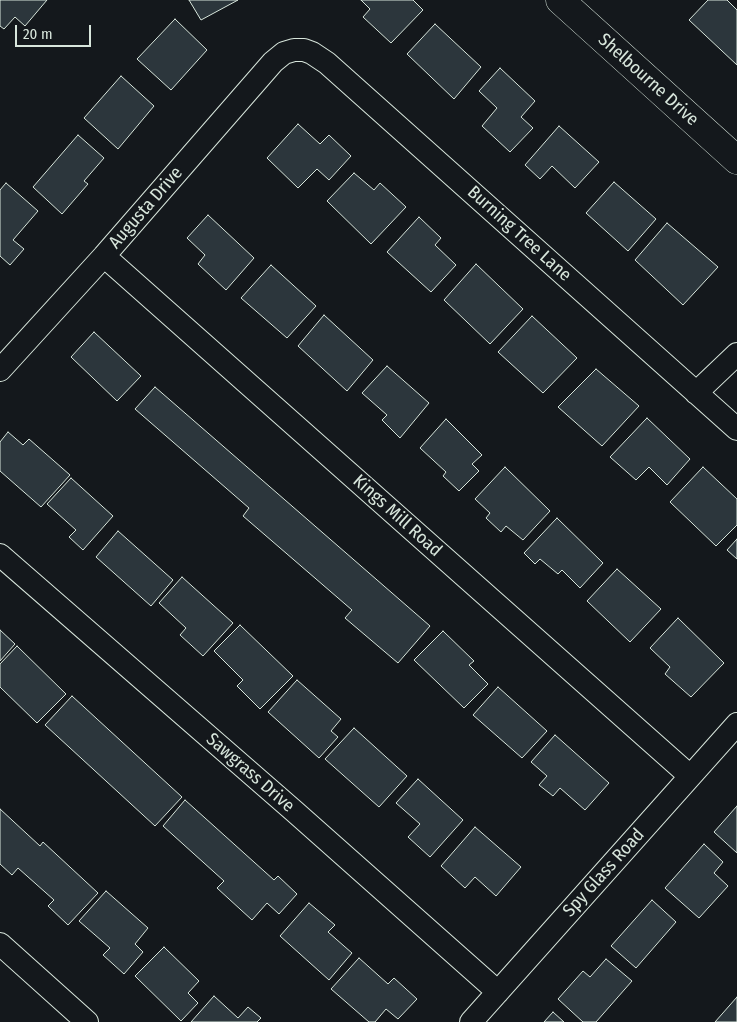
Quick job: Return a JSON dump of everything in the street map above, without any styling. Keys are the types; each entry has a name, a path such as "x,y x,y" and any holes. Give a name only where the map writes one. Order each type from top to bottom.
{"main road":[{"name":"Shelbourne Drive","path":"560,0 737,160"}],"street":[{"name":"Augusta Drive","path":"0,370 104,256 273,62 284,53 294,50"},
{"name":"Burning Tree Lane","path":"294,50 304,50 312,53 327,63 737,429"},
{"name":"Kings Mill Road","path":"104,256 690,776"},
{"path":"696,393 737,354"},
{"name":"Sawgrass Drive","path":"0,555 498,992"},
{"name":"Spy Glass Road","path":"471,1022 737,724"},
{"path":"0,944 87,1022"}],"building":[{"path":"0,0 47,0 25,26 15,17 4,29 0,26"},
{"path":"189,0 238,0 201,20"},
{"path":"361,0 413,0 423,10 391,43 363,17 370,9"},
{"path":"708,0 727,0 737,10 737,65 689,20"},
{"path":"175,19 207,50 171,90 137,59"},
{"path":"435,24 481,67 454,99 407,54"},
{"path":"500,68 535,101 521,117 533,128 510,152 482,126 497,108 479,91"},
{"path":"121,76 154,106 118,149 84,118"},
{"path":"298,124 320,144 329,135 351,156 329,180 317,169 298,188 267,158"},
{"path":"559,126 599,162 575,188 552,166 540,179 525,165"},
{"path":"78,135 104,158 84,181 88,184 62,214 33,187"},
{"path":"354,173 374,190 380,183 406,207 371,244 327,201"},
{"path":"614,182 656,219 628,251 586,213"},
{"path":"6,183 38,211 13,240 24,249 10,265 0,256 0,190"},
{"path":"208,215 254,258 226,290 198,264 205,255 187,238"},
{"path":"419,217 441,238 435,245 456,265 431,292 387,252"},
{"path":"667,223 718,267 683,305 635,260"},
{"path":"476,264 523,309 490,344 444,300"},
{"path":"271,265 316,306 287,338 241,298"},
{"path":"324,315 373,360 347,391 298,346"},
{"path":"532,316 577,358 543,393 498,352"},
{"path":"94,332 141,376 117,401 71,357"},
{"path":"387,366 429,403 400,438 382,420 387,415 362,393"},
{"path":"596,369 639,406 602,446 558,407"},
{"path":"155,387 430,626 398,663 345,618 352,610 243,516 249,508 135,409"},
{"path":"647,418 690,459 667,485 649,467 636,480 610,457"},
{"path":"446,419 482,455 472,464 479,471 459,491 443,476 446,472 420,448"},
{"path":"8,432 23,445 29,439 70,475 41,507 0,471 0,442"},
{"path":"505,467 550,511 523,540 506,526 501,532 486,518 490,513 475,499"},
{"path":"703,467 737,499 737,525 716,546 670,502"},
{"path":"71,478 113,516 83,550 69,537 76,530 47,504"},
{"path":"557,518 603,563 580,588 562,570 558,574 540,559 535,564 524,553"},
{"path":"118,531 173,580 151,606 96,557"},
{"path":"737,539 737,559 727,550"},
{"path":"617,569 661,609 630,642 587,601"},
{"path":"182,577 233,623 203,656 180,635 186,628 159,603"},
{"path":"678,618 724,663 691,697 665,674 670,667 650,648"},
{"path":"240,625 293,676 260,709 237,686 243,680 214,651"},
{"path":"0,630 15,644 0,661"},
{"path":"443,631 474,661 469,665 488,684 464,708 414,660"},
{"path":"17,646 66,694 37,723 0,687 0,664"},
{"path":"297,680 341,719 331,731 338,737 319,758 268,712"},
{"path":"498,687 547,731 522,758 473,715"},
{"path":"72,696 182,797 155,826 45,725"},
{"path":"354,728 407,776 379,807 325,759"},
{"path":"555,735 609,783 585,810 560,788 553,796 539,785 547,776 531,762"},
{"path":"418,779 463,820 430,857 408,837 420,824 396,803"},
{"path":"185,800 274,880 278,876 297,894 279,914 267,903 252,920 217,888 224,881 163,826"},
{"path":"737,806 737,853 714,832"},
{"path":"0,809 40,846 43,842 98,893 68,925 48,906 54,900 18,868 12,875 0,864"},
{"path":"475,827 521,867 496,896 475,877 465,888 441,866"},
{"path":"704,844 723,862 714,873 728,886 699,918 665,888"},
{"path":"106,891 148,928 135,944 143,952 124,974 103,955 110,948 79,921"},
{"path":"652,900 676,922 636,968 611,946"},
{"path":"309,903 335,925 328,932 352,953 329,980 280,936"},
{"path":"164,947 199,981 188,993 198,1003 181,1021 135,976"},
{"path":"359,958 388,984 394,978 417,999 398,1019 386,1009 375,1022 369,1022 331,989"},
{"path":"606,959 632,981 596,1022 583,1022 558,999 583,971 590,977"},
{"path":"214,996 238,1018 248,1007 261,1018 257,1022 191,1022"},
{"path":"737,997 737,1022 715,1022"},
{"path":"553,1012 564,1022 544,1022"}]}
